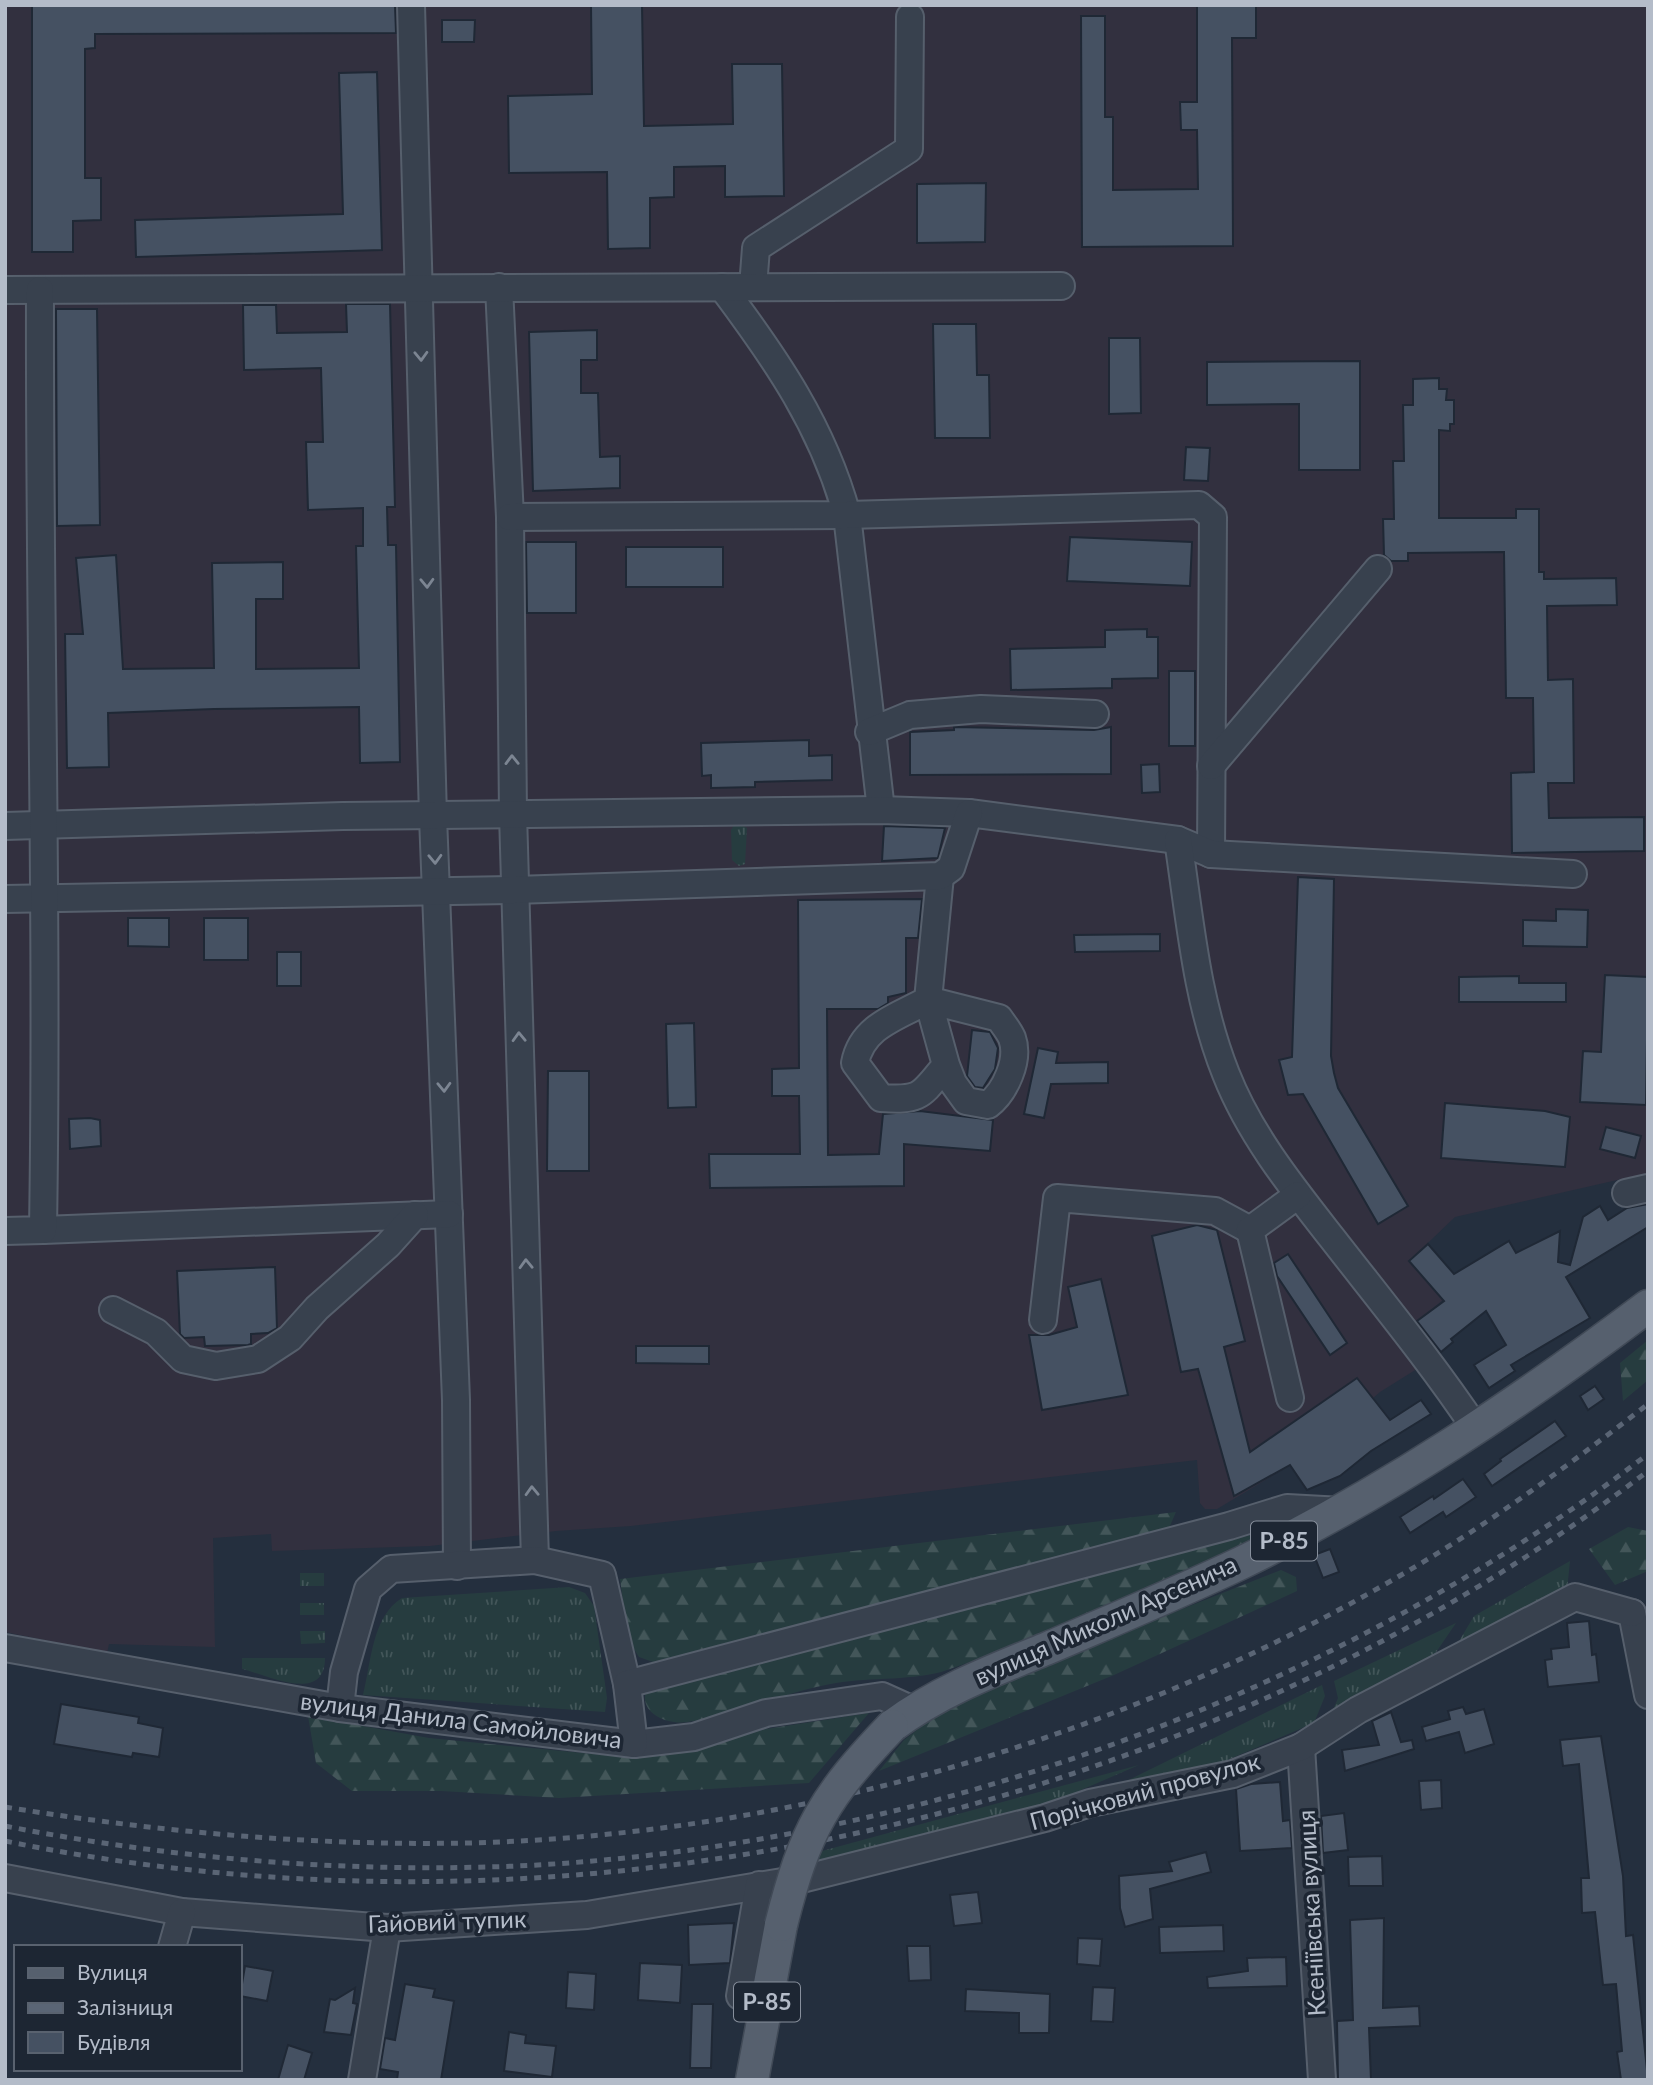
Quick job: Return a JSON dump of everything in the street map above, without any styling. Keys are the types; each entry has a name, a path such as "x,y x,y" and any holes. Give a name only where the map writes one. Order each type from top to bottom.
{"main road":[{"name":"вулиця Миколи Арсенича","path":"752,2080 781,1925 798,1862 820,1813 852,1769 903,1718 970,1680 1231,1567 1342,1511 1476,1429 1565,1368 1648,1306"}],"street":[{"path":"411,5 433,817 456,1400 457,1566"},
{"path":"753,287 756,248 909,149 910,17"},
{"path":"5,290 1061,286"},
{"path":"499,287 510,517 513,814 535,1560"},
{"path":"722,288 777,361 833,471 847,515 869,732 881,810"},
{"path":"40,290 43,1230"},
{"path":"510,517 847,515 1199,505 1213,517 1211,854"},
{"path":"1211,766 1378,569"},
{"path":"869,732 910,715 981,709 1095,714"},
{"path":"5,825 344,816 881,810 969,813 1178,840 1211,854 1573,874"},
{"path":"5,899 515,891 940,876 951,867 969,813"},
{"path":"1178,840 1201,995 1226,1074 1254,1131 1298,1195 1428,1362 1476,1429"},
{"path":"940,876 928,1000 946,1065 953,1083 966,1101 988,1105 1000,1096 1014,1055 1012,1038 999,1018 928,1000 870,1032 859,1044 855,1063 881,1098 904,1100 920,1096 946,1065"},
{"path":"1250,1230 1298,1195"},
{"path":"1043,1320 1057,1198 1215,1211 1250,1230 1290,1398"},
{"path":"5,1231 449,1214"},
{"path":"113,1310 156,1332 183,1359 216,1366 258,1359 290,1339 317,1308 388,1245 415,1215"},
{"path":"627,1684 1229,1526 1287,1508 1342,1511"},
{"path":"340,1708 344,1672 368,1589 391,1569 535,1560 603,1575 627,1684 635,1744"},
{"name":"Порічковий провулок","path":"806,1878 1032,1822 1090,1803 1233,1774 1301,1747 1358,1710 1575,1597 1640,1608"},
{"path":"1640,1608 1648,1695"},
{"name":"вулиця Данила Самойловича","path":"5,1648 340,1708 635,1744 694,1737 766,1713 881,1696 903,1718"},
{"name":"Ксеніївська вулиця","path":"1301,1747 1321,2080"},
{"name":"Гайовий тупик","path":"5,1878 182,1912 387,1928 587,1914 806,1878"},
{"path":"740,1996 759,1885"},
{"path":"173,1945 182,1912"},
{"path":"362,2080 387,1928"}],"shaded area":[{"path":"5,5 1648,5 1648,1173 1455,1217 1409,1261 1443,1300 1415,1323 1428,1362 1380,1392 1309,1454 1217,1509 1205,1509 1200,1503 1197,1460 631,1526 556,1531 430,1546 272,1551 271,1534 213,1538 215,1647 109,1644 107,1653 5,1632"}],"green space":[{"path":"736,822 747,828 745,864 739,866 732,860 731,830"},
{"path":"1648,1340 1648,1380 1623,1401 1620,1363"},
{"path":"1176,1512 1169,1528 653,1662 639,1657 628,1640 620,1579"},
{"path":"1628,1527 1648,1531 1648,1571 1615,1585 1589,1549"},
{"path":"1286,1528 1076,1621 947,1670 907,1677 836,1683 687,1722 671,1722 656,1716 647,1706 645,1699 646,1691 1185,1549"},
{"path":"1570,1561 1567,1590 1449,1658 1474,1616"},
{"path":"1281,1570 1296,1577 1297,1591 1114,1675 879,1771 904,1740 939,1713 1058,1658"},
{"path":"300,1573 324,1573 324,1586 300,1586"},
{"path":"569,1587 585,1593 594,1606 607,1698 605,1712 363,1695 379,1628 384,1616 402,1598"},
{"path":"300,1603 324,1603 324,1615 300,1615"},
{"path":"1456,1623 1428,1664 1329,1719 1338,1698 1334,1681"},
{"path":"300,1631 325,1631 325,1643 301,1644"},
{"path":"242,1658 325,1658 323,1672 316,1680 306,1684 281,1681 242,1669"},
{"path":"1322,1685 1325,1696 1314,1723 1225,1761 1096,1796"},
{"path":"869,1713 809,1783 559,1798 441,1791 352,1791 316,1763 308,1716 429,1738 614,1756 652,1755 766,1729"},
{"path":"1139,1765 1044,1806 814,1870 822,1851"}],"building":[{"path":"32,5 395,5 396,33 95,34 95,48 85,49 85,178 101,178 101,220 73,221 73,252 32,252"},
{"path":"591,5 642,5 644,126 733,124 732,64 782,64 784,196 725,197 725,166 674,167 674,197 650,198 650,248 608,249 607,172 509,173 508,96 592,94"},
{"path":"1197,5 1256,5 1256,38 1232,38 1233,246 1082,247 1081,16 1105,16 1105,117 1113,117 1113,190 1198,189 1197,130 1181,130 1180,102 1197,102"},
{"path":"442,20 475,20 474,42 442,42"},
{"path":"377,72 382,250 136,257 135,220 343,214 339,73"},
{"path":"986,183 985,242 917,243 917,184"},
{"path":"346,304 390,304 395,507 387,507 388,545 396,545 400,762 360,763 359,707 214,709 108,713 109,767 67,768 65,634 83,634 76,558 116,555 123,669 214,668 212,563 283,562 283,599 256,599 256,669 359,668 356,546 363,546 363,508 308,510 306,442 323,442 321,368 244,370 243,305 276,305 277,333 347,332"},
{"path":"56,309 97,309 100,525 57,526"},
{"path":"933,324 976,324 977,375 989,375 990,438 935,438"},
{"path":"597,330 597,360 581,360 581,393 598,393 600,457 620,456 620,488 533,491 529,332"},
{"path":"1109,338 1140,338 1141,413 1109,414"},
{"path":"1360,361 1360,470 1299,470 1299,404 1207,405 1207,362"},
{"path":"1439,378 1439,389 1447,389 1446,400 1454,400 1454,424 1450,424 1450,431 1439,430 1439,518 1516,518 1516,509 1539,509 1539,572 1544,572 1544,579 1616,578 1617,605 1547,606 1548,680 1573,679 1574,783 1548,783 1549,818 1644,817 1644,851 1512,853 1511,773 1534,772 1533,698 1506,698 1504,552 1408,553 1408,561 1391,561 1384,555 1383,519 1394,519 1393,461 1404,461 1403,405 1413,405 1413,379"},
{"path":"1186,447 1210,448 1208,481 1184,480"},
{"path":"1070,537 1192,542 1190,586 1067,581"},
{"path":"526,542 576,542 576,613 527,613"},
{"path":"626,547 723,547 723,587 626,587"},
{"path":"1147,629 1147,637 1158,637 1158,678 1112,679 1112,688 1011,690 1010,649 1105,647 1105,630"},
{"path":"1169,671 1195,671 1195,746 1169,746"},
{"path":"954,727 1094,730 1111,727 1111,774 910,775 910,732 954,730"},
{"path":"809,740 809,756 832,755 832,780 755,782 755,787 711,788 711,775 702,776 701,743"},
{"path":"1159,764 1160,792 1142,793 1141,765"},
{"path":"884,826 945,828 938,858 882,861"},
{"path":"1298,877 1334,879 1331,1056 1334,1073 1338,1088 1408,1206 1378,1224 1303,1094 1288,1095 1279,1060 1292,1057"},
{"path":"922,899 918,938 906,938 906,993 888,997 888,1003 878,1009 827,1009 828,1155 879,1154 883,1114 920,1111 993,1120 990,1151 904,1144 904,1186 710,1188 709,1154 800,1154 799,1096 772,1096 772,1069 799,1068 798,900"},
{"path":"1556,909 1588,910 1587,947 1523,946 1523,920 1556,921"},
{"path":"128,918 169,918 169,947 128,946"},
{"path":"204,918 248,918 248,960 204,960"},
{"path":"1160,934 1160,951 1075,952 1074,935"},
{"path":"277,952 301,952 301,986 277,986"},
{"path":"1605,975 1648,977 1646,1105 1580,1102 1583,1051 1601,1052"},
{"path":"1519,976 1519,983 1566,983 1566,1002 1459,1002 1459,977"},
{"path":"694,1023 696,1107 668,1108 666,1024"},
{"path":"972,1030 990,1032 998,1048 995,1069 983,1088 975,1087 967,1076"},
{"path":"1038,1048 1058,1052 1056,1063 1108,1062 1108,1083 1051,1084 1044,1118 1024,1114"},
{"path":"548,1071 589,1071 589,1171 547,1171"},
{"path":"1445,1103 1545,1111 1570,1117 1565,1167 1441,1158"},
{"path":"69,1119 100,1120 101,1146 70,1149"},
{"path":"1606,1127 1641,1136 1635,1158 1600,1149"},
{"path":"1648,1204 1648,1227 1566,1277 1590,1318 1511,1365 1515,1371 1489,1388 1474,1365 1506,1345 1486,1311 1451,1339 1453,1342 1441,1352 1417,1321 1444,1301 1409,1261 1428,1244 1454,1274 1509,1241 1516,1253 1560,1231 1558,1262 1570,1265 1583,1217 1600,1206 1608,1220 1627,1208"},
{"path":"1197,1225 1217,1230 1245,1341 1224,1347 1250,1452 1357,1378 1390,1420 1421,1400 1431,1414 1371,1451 1340,1476 1307,1490 1290,1465 1234,1496 1198,1369 1181,1372 1152,1236"},
{"path":"1288,1254 1347,1343 1330,1355 1277,1276 1274,1263"},
{"path":"275,1267 277,1328 268,1333 251,1334 251,1344 248,1345 205,1346 204,1337 184,1338 180,1334 177,1271"},
{"path":"1101,1279 1128,1395 1042,1410 1029,1335 1049,1335 1077,1327 1068,1287"},
{"path":"636,1346 709,1346 709,1364 636,1363"},
{"path":"1595,1386 1604,1399 1588,1410 1580,1396"},
{"path":"1555,1421 1566,1436 1492,1486 1484,1474 1501,1461 1500,1459"},
{"path":"1463,1479 1476,1497 1446,1517 1443,1512 1410,1533 1400,1517 1433,1496 1434,1499"},
{"path":"1330,1549 1339,1572 1323,1578 1314,1555"},
{"path":"1589,1621 1592,1655 1596,1654 1599,1682 1548,1687 1545,1660 1552,1659 1551,1649 1569,1647 1567,1623"},
{"path":"61,1704 139,1717 138,1723 163,1728 159,1757 133,1753 132,1757 54,1744"},
{"path":"1463,1707 1466,1714 1484,1709 1494,1744 1465,1753 1459,1732 1426,1741 1422,1727 1450,1719 1448,1711"},
{"path":"1391,1712 1401,1742 1412,1740 1414,1749 1345,1771 1342,1750 1379,1745 1372,1721"},
{"path":"1601,1736 1623,1876 1626,1936 1633,1935 1648,2080 1621,2080 1617,2052 1622,2051 1616,1984 1603,1985 1595,1912 1582,1913 1581,1878 1589,1878 1579,1764 1563,1766 1560,1740"},
{"path":"1441,1780 1442,1808 1421,1810 1419,1781"},
{"path":"1280,1782 1283,1821 1290,1820 1292,1848 1240,1851 1236,1789 1251,1784"},
{"path":"1344,1813 1348,1850 1323,1853 1321,1816"},
{"path":"1206,1852 1211,1872 1150,1889 1153,1919 1125,1927 1120,1908 1119,1876 1172,1871 1169,1862"},
{"path":"1382,1856 1383,1886 1349,1886 1348,1857"},
{"path":"978,1892 982,1923 954,1926 950,1895"},
{"path":"1384,1918 1383,2008 1419,2006 1420,2026 1369,2028 1371,2080 1338,2080 1337,2021 1353,2020 1350,1920"},
{"path":"734,1923 730,1963 689,1965 688,1925"},
{"path":"1223,1925 1224,1951 1160,1953 1159,1927"},
{"path":"1078,1938 1102,1939 1100,1966 1077,1964"},
{"path":"907,1946 930,1946 931,1980 909,1981"},
{"path":"1286,1957 1287,1986 1208,1988 1207,1977 1248,1971 1247,1958"},
{"path":"640,1963 682,1965 680,2003 638,2000"},
{"path":"245,1966 273,1971 267,2001 242,1996"},
{"path":"568,1972 596,1974 594,2010 566,2008"},
{"path":"405,1984 435,1989 433,1997 454,2001 441,2080 397,2080 398,2072 380,2069 385,2038 395,2040"},
{"path":"1093,1987 1115,1988 1113,2022 1091,2021"},
{"path":"355,1988 353,2003 357,2004 351,2035 324,2032 330,1999 335,2000"},
{"path":"966,1989 1050,1994 1049,2033 1019,2033 1019,2013 965,2011"},
{"path":"692,2004 713,2004 711,2068 690,2068"},
{"path":"509,2032 526,2035 525,2043 556,2046 552,2077 504,2071"},
{"path":"288,2045 312,2053 304,2080 278,2080"}],"railway":[{"path":"5,1807 120,1824 236,1836 352,1842 468,1843 594,1836 721,1819 846,1795 969,1762 1090,1722 1209,1674 1323,1618 1433,1556 1569,1464 1648,1404"},
{"path":"5,1826 196,1855 324,1865 453,1868 517,1866 667,1853 817,1828 966,1792 1113,1744 1256,1686 1393,1618 1524,1541 1648,1454"},
{"path":"5,1841 219,1873 435,1881 652,1867 866,1831 1075,1773 1277,1693 1469,1592 1648,1471"}]}
